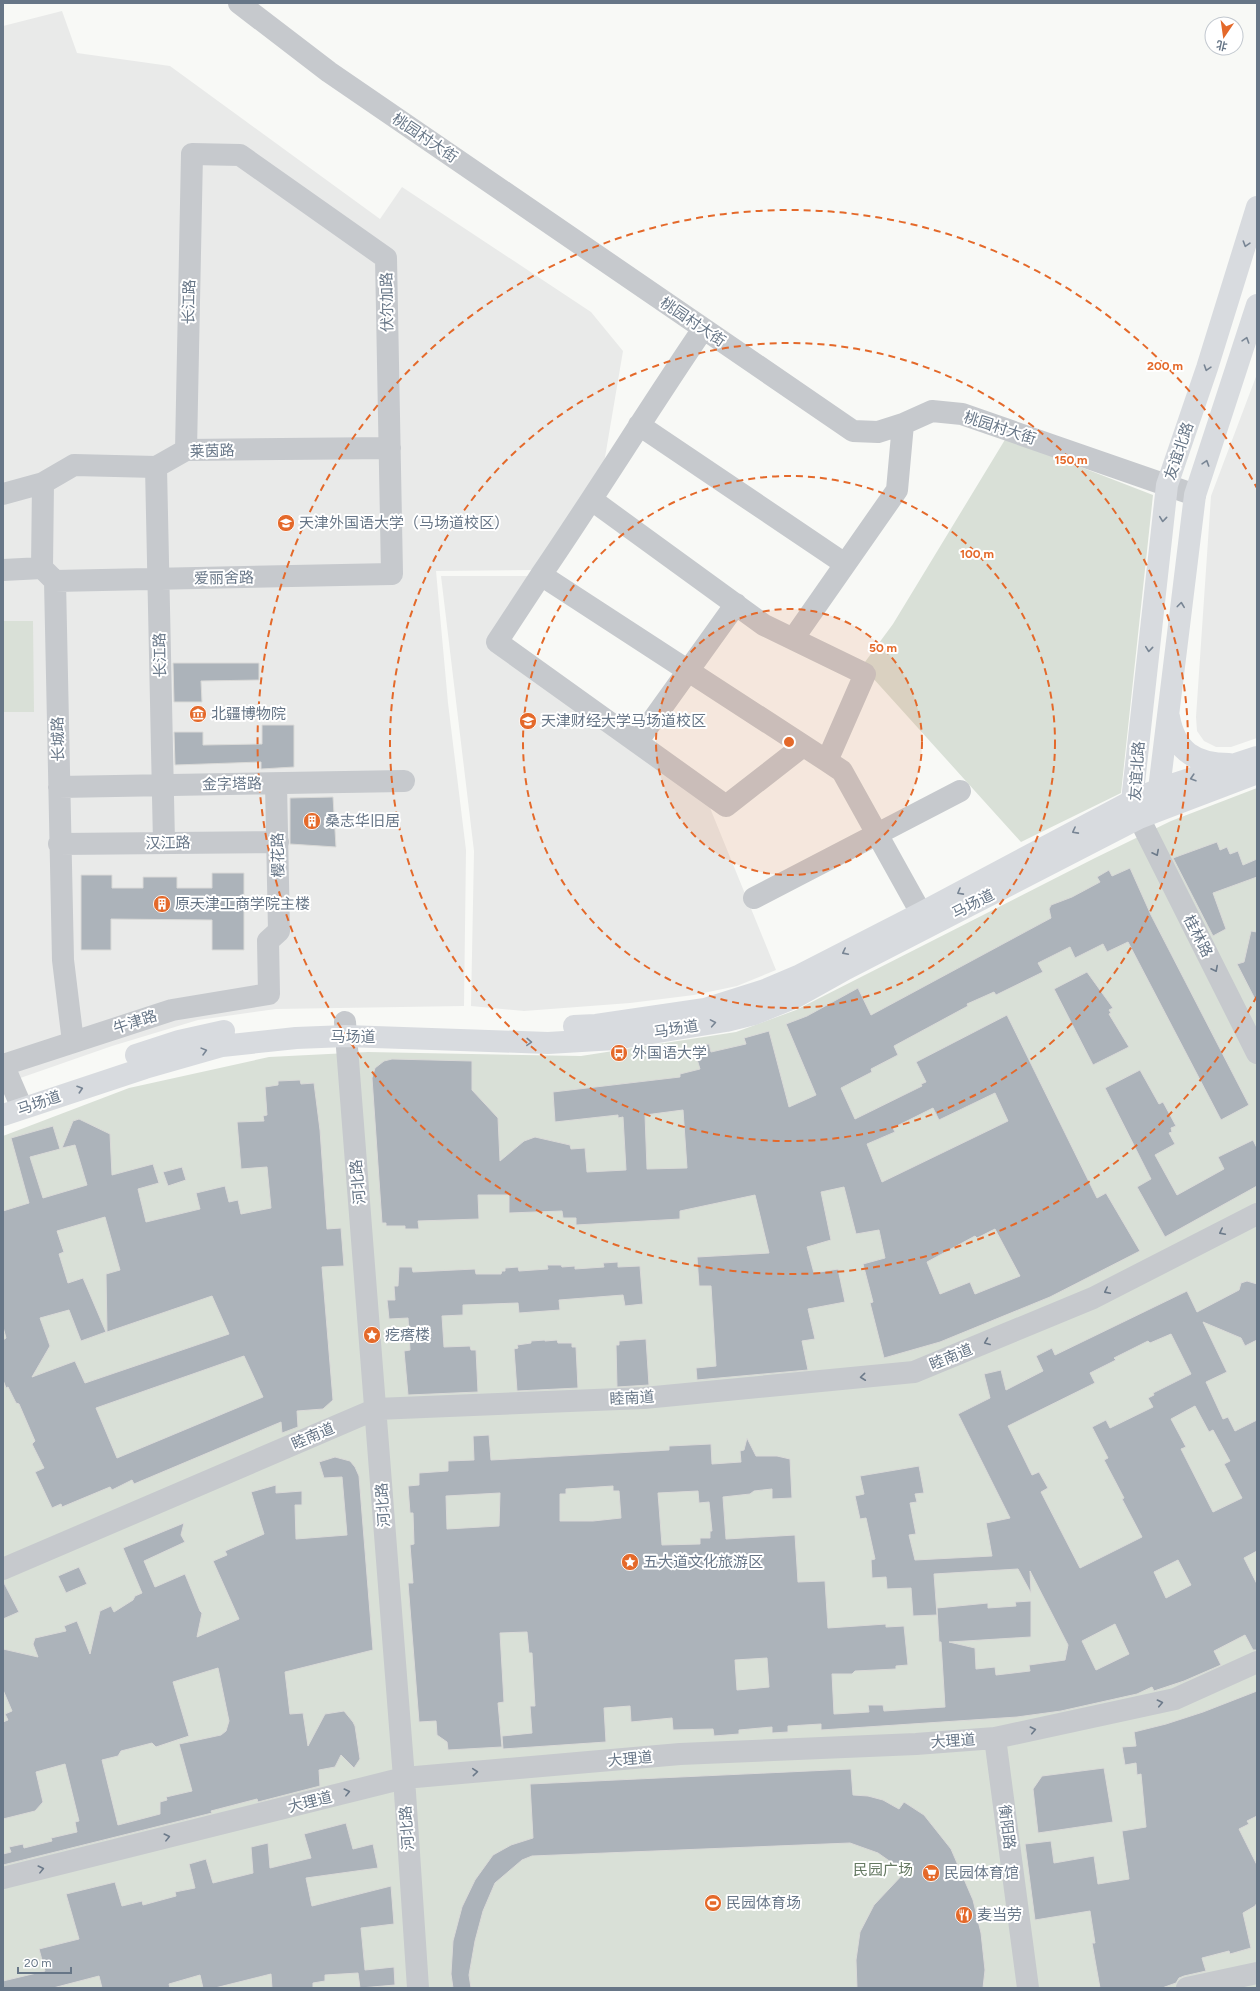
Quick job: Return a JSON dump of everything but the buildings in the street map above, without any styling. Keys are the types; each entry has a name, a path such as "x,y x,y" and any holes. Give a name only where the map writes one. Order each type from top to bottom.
{"main road":[{"name":"友谊北路","path":"1135,810 1167,485 1207,368 1257,207"},
{"name":"友谊北路","path":"1135,810 1159,789 1195,495 1257,305"},
{"path":"1168,708 1171,729 1179,745 1195,758 1219,764 1251,765"},
{"name":"马场道","path":"11,1105 222,1046 296,1038 346,1029 554,1028 596,1025 705,1009 765,990 800,975 921,913 1135,810 1251,765"},
{"path":"1159,789 1251,765"},
{"name":"马场道","path":"346,1029 548,1043 615,1039 726,1021 754,1014 796,997 1135,810"}],"street":[{"name":"桃园村大街","path":"239,3 329,72 853,431 878,432 903,424 932,411 962,414 1195,495"},
{"name":"伏尔加路","path":"192,154 240,155 386,258 392,574"},
{"name":"长江路","path":"186,450 192,154"},
{"path":"704,329 639,425 592,500 541,574 497,642 726,806 803,746"},
{"path":"793,639 897,490 903,424"},
{"path":"639,425 845,564"},
{"name":"莱茵路","path":"156,467 186,450 390,448"},
{"path":"3,494 43,482 74,465 156,467"},
{"name":"长江路","path":"156,467 164,843"},
{"name":"长城路","path":"43,482 59,787 59,844 63,960 73,1042"},
{"path":"592,500 764,625 865,674 827,761"},
{"name":"爱丽舍路","path":"3,570 49,575 159,579 392,574"},
{"path":"541,574 842,771 921,913"},
{"path":"637,742 736,604"},
{"name":"金字塔路","path":"59,787 404,781"},
{"name":"樱花路","path":"270,994 268,941 279,931 276,784"},
{"path":"754,898 960,791"},
{"name":"桂林路","path":"1135,810 1257,1054"},
{"name":"汉江路","path":"59,844 278,842"},
{"name":"牛津路","path":"3,1064 172,1010 270,994"},
{"name":"河北路","path":"346,1029 404,1778 418,1988"},
{"path":"3,1064 11,1105"},
{"name":"睦南道","path":"3,1569 376,1409 644,1398 914,1372 1093,1298 1257,1214"},
{"name":"大理道","path":"3,1878 404,1778 680,1754 916,1744 995,1738 1175,1699 1257,1662"},
{"name":"衡阳路","path":"995,1738 1028,1988"},
{"path":"1187,1988 1257,1973"}],"shaded area":[{"name":"天津外国语大学（马场道校区）","path":"62,11 77,53 170,66 380,219 402,187 591,312 623,351 602,475 536,570 436,571 448,703 466,850 464,1006 276,1009 198,1020 112,1046 3,1084 3,26"},
{"path":"1257,374 1257,738 1231,747 1216,747 1204,741 1197,731 1196,717 1211,496"},
{"name":"天津财经大学马场道校区","path":"441,576 532,576 489,643 706,798 776,970 737,986 694,995 630,1003 524,1011 471,1006 474,851"}],"green space":[{"path":"1006,438 1153,495 1121,793 1021,842 862,666 893,624"},
{"path":"3,621 33,621 34,712 3,712"},
{"name":"五大道文化旅游区","path":"1257,788 1257,1988 3,1988 3,1136 129,1088 269,1057 368,1052 581,1056 736,1032 796,1010 1171,821"}],"place":[{"name":"天津外国语大学（马场道校区）","path":"286,523"},
{"name":"北疆博物院","path":"198,714"},
{"name":"天津财经大学马场道校区","path":"528,721"},
{"name":"桑志华旧居","path":"312,821"},
{"name":"原天津工商学院主楼","path":"162,904"},
{"name":"外国语大学","path":"619,1053"},
{"name":"疙瘩楼","path":"372,1335"},
{"name":"五大道文化旅游区","path":"630,1562"},
{"name":"民园体育馆","path":"931,1873"},
{"name":"民园体育场","path":"713,1903"},
{"name":"麦当劳","path":"964,1915"}],"park label":[{"name":"民园广场","path":"883,1870"}]}
